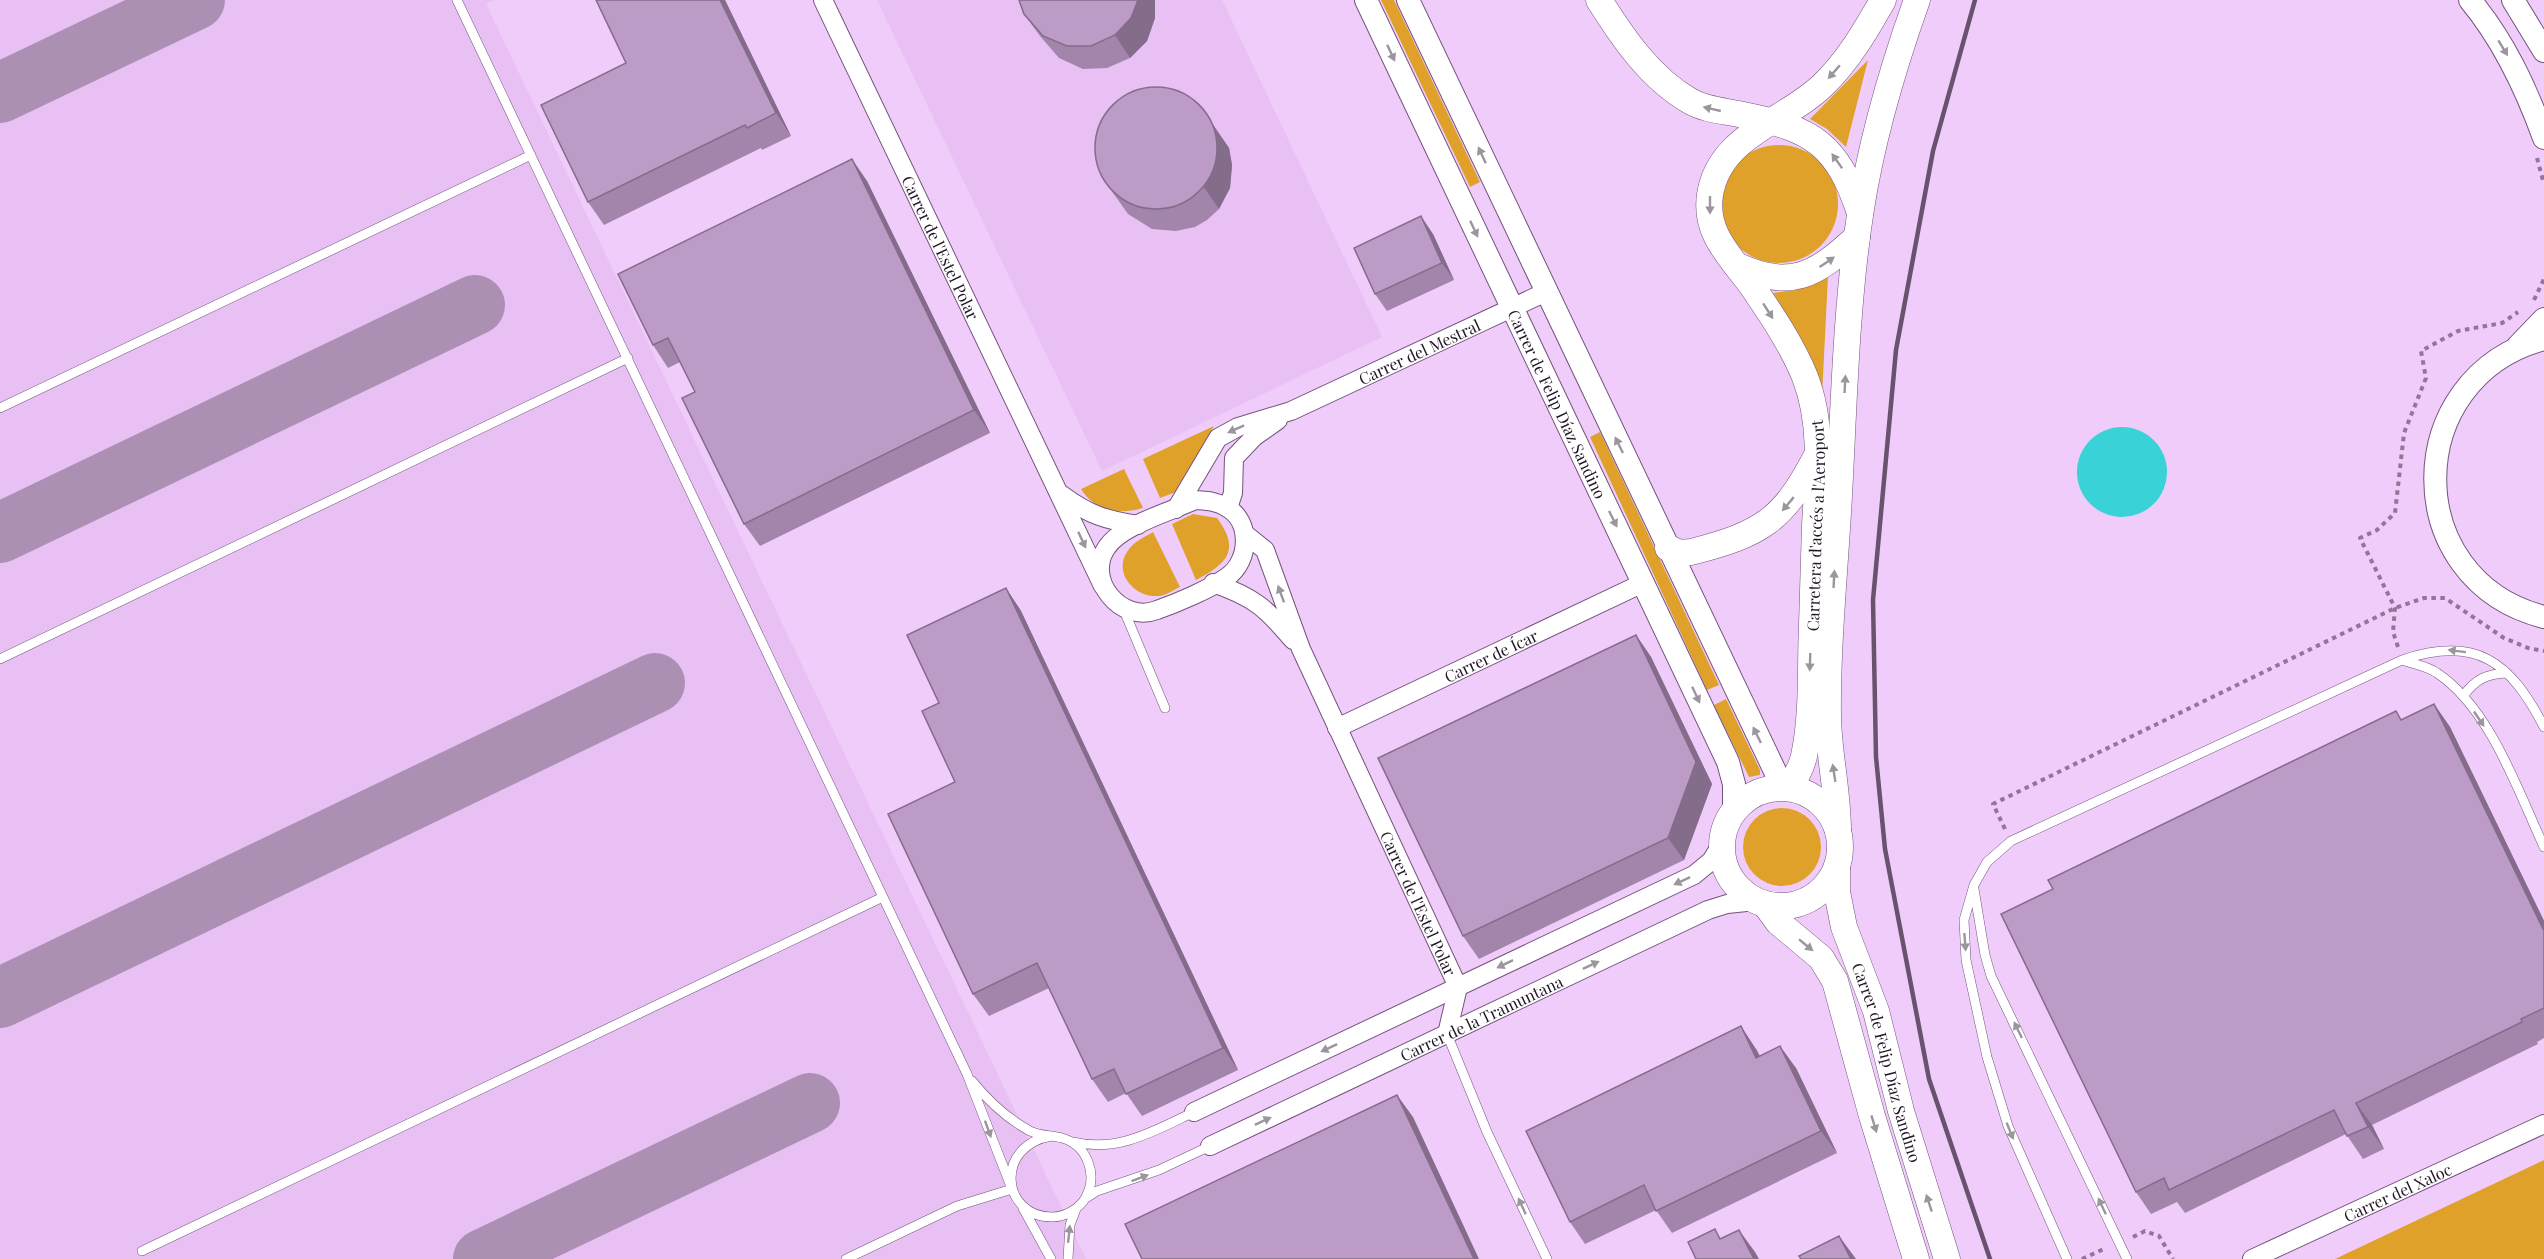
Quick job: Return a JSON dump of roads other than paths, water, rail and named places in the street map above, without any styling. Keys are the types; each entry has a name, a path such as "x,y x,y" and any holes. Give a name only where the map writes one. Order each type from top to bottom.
{"main road":[{"path":"1599,0 1637,55 1690,101 1709,108 1770,121 1818,141 1830,152 1845,174 1859,225 1820,267 1791,278 1764,277 1733,264"},
{"name":"Carretera d'accés a l'Aeroport","path":"1785,788 1799,773 1804,756 1808,723 1818,454 1813,403 1804,376 1772,316 1719,243 1709,210 1713,180 1720,164 1730,152 1770,121 1822,86 1852,49 1883,0"},
{"name":"Carretera d'accés a l'Aeroport","path":"1838,831 1838,800 1830,739 1829,679 1847,342 1859,225 1885,98 1917,0"},
{"path":"1668,548 1680,553 1691,552 1760,528 1782,512 1795,496 1818,454"},
{"path":"1785,788 1802,791 1817,800 1830,813 1838,831 1840,853 1837,866 1826,886 1811,898 1787,906 1760,902 1736,885 1724,859 1723,842 1726,825 1734,811 1760,792 1785,788"},
{"name":"Carrer de Felip Díaz Sandino","path":"1837,866 1837,892 1844,927 1872,1000 1916,1162 1947,1259"},
{"name":"Carrer de Felip Díaz Sandino","path":"1760,902 1778,922 1821,958 1835,981 1872,1116 1916,1259"}],"street":[{"name":"Carrer de l'Estel Polar","path":"823,0 1103,586"},
{"name":"Carrer de Felip Díaz Sandino","path":"1366,0 1728,762 1734,784 1734,811"},
{"path":"1408,0 1668,548 1785,788"},
{"path":"2470,0 2484,16 2521,80 2544,138"},
{"path":"2513,0 2544,51"},
{"name":"Carrer del Mestral","path":"1176,509 1218,438 1239,427 1291,411 1512,310 1546,292"},
{"path":"2516,349 2544,319"},
{"path":"2540,617 2508,604 2469,572 2454,552 2443,529 2434,480 2436,455 2442,431 2461,394 2490,364 2516,349 2544,339"},
{"name":"Carrer del Mestral","path":"1228,508 1233,493 1234,458 1254,437 1291,411"},
{"path":"1060,494 1081,509 1104,520 1138,525"},
{"path":"1195,500 1213,501 1228,508 1236,515 1245,534 1245,550 1239,565 1228,576 1155,611 1139,613 1124,608 1111,599 1103,586 1100,567 1106,548 1119,534 1195,500"},
{"name":"Carrer de l'Estel Polar","path":"1245,534 1265,550 1301,649 1458,987 1447,1034"},
{"name":"Carrer de Ícar","path":"1337,728 1643,583"},
{"name":"Carrer de l'Estel Polar","path":"1213,584 1236,591 1269,610 1301,649"},
{"path":"1194,1112 1694,875 1711,861 1723,842"},
{"name":"Carrer de la Tramuntana","path":"1210,1146 1708,910 1727,904 1760,902"},
{"name":"Carrer del Xaloc","path":"2252,1259 2544,1124"}],"lane":[{"path":"457,0 967,1074 1012,1189 1052,1259"},
{"path":"0,408 531,155"},
{"path":"0,659 627,358"},
{"path":"1124,608 1165,708"},
{"path":"2067,1259 2008,1126 1987,1057 1966,960 1964,920 1974,885 1987,862 2011,841 2402,660 2428,651 2450,649 2478,654 2507,673 2530,699 2544,727"},
{"path":"2402,660 2435,671 2463,696 2494,742 2544,847"},
{"path":"2463,696 2474,682 2489,674 2507,673"},
{"path":"1974,885 1985,955 1992,976 2127,1259"},
{"path":"142,1251 883,897"},
{"path":"1447,1034 1487,1132 1547,1259"},
{"path":"967,1074 1000,1112 1034,1133 1088,1145 1125,1142 1194,1112"},
{"path":"1012,1189 1013,1164 1019,1152 1038,1138 1052,1136"},
{"path":"1070,1141 1081,1150 1091,1173 1086,1198"},
{"path":"1068,1259 1070,1225 1076,1209 1086,1198 1096,1191 1159,1170 1210,1146"},
{"path":"846,1259 957,1206 1012,1189"},
{"path":"1020,1203 1038,1215 1054,1218 1076,1209"}],"railway":[{"path":"1975,0 1933,151 1896,350 1873,600 1876,757 1885,849 1929,1079 1990,1259"}]}
